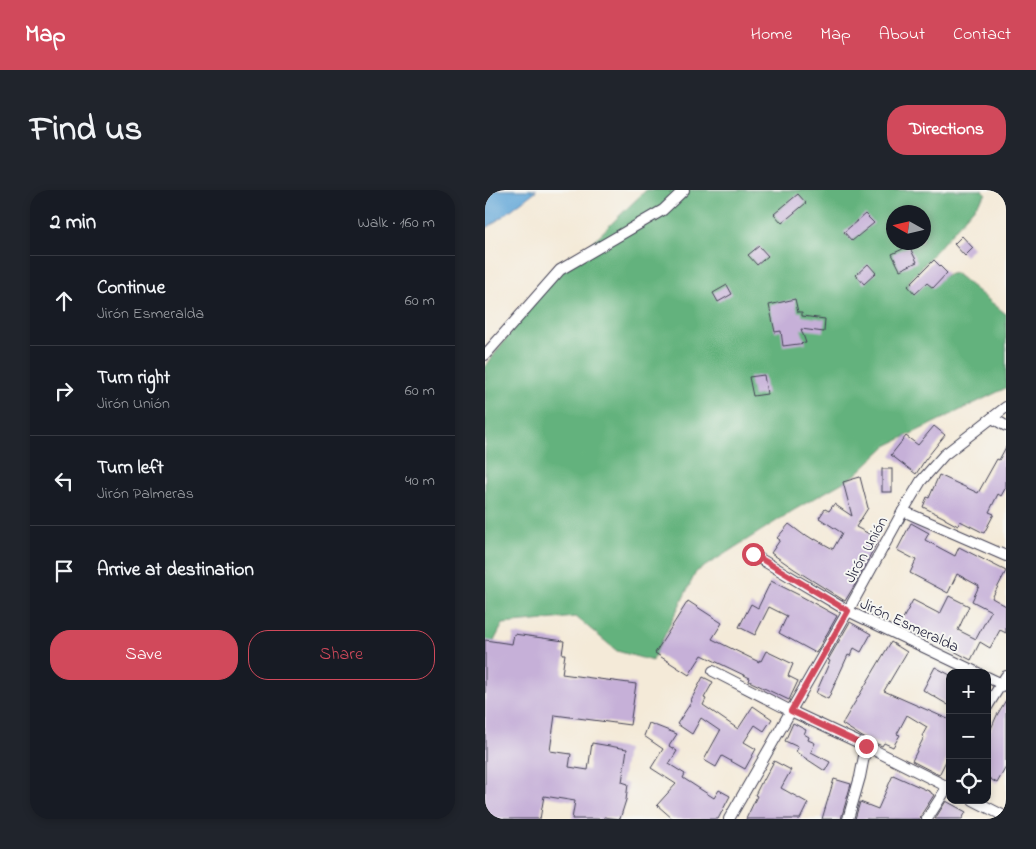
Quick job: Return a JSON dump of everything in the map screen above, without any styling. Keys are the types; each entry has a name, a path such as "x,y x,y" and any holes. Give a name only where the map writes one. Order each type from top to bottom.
{"street":[{"path":"485,355 560,270 663,210 684,190"},
{"name":"Jirón Unión","path":"729,819 921,481 944,455 1006,407"},
{"path":"992,418 1006,426"},
{"path":"903,511 1006,556"},
{"name":"Jirón Esmeralda","path":"753,554 848,611 970,669"},
{"path":"713,671 791,711 946,785"},
{"path":"991,678 1005,682 991,701"},
{"path":"848,819 860,777 866,746"},
{"path":"927,819 946,790"},
{"path":"981,804 1006,817"}],"green space":[{"path":"646,190 982,190 986,194 906,285 955,273 1006,314 1006,388 886,446 854,476 794,510 696,572 652,661 617,651 576,617 503,624 485,658 485,367 538,295"}],"water":[{"path":"485,190 537,190 485,229"}],"building":[{"path":"798,194 806,203 782,223 774,214"},
{"path":"865,214 874,223 852,241 844,232"},
{"path":"962,236 973,248 965,256 954,244"},
{"path":"759,246 768,256 757,265 748,255"},
{"path":"900,250 911,250 917,262 900,270 892,254"},
{"path":"934,260 947,273 933,288 927,283 915,294 908,286"},
{"path":"868,264 876,273 864,284 856,275"},
{"path":"727,285 732,294 718,302 713,293"},
{"path":"795,299 798,312 802,312 802,316 825,319 824,332 801,329 806,343 783,346 781,331 775,332 769,305"},
{"path":"764,375 767,394 753,396 749,377"},
{"path":"934,426 945,435 916,474 891,455 906,436 918,445"},
{"path":"1006,447 1006,487 1001,496 998,494 989,512 994,514 984,533 960,521 958,526 923,507 939,475 978,493"},
{"path":"882,469 892,469 892,492 882,492"},
{"path":"860,477 868,508 856,527 875,537 877,542 845,601 771,553 780,540 777,538 789,524 805,536 833,549 842,533 819,518 825,509 829,511 834,504 852,516 843,482"},
{"path":"911,523 929,533 925,540 955,556 959,547 1006,571 992,598 1006,606 1006,633 1000,630 990,648 980,642 971,660 948,648 949,646 899,626 913,600 940,614 949,596 969,606 958,630 976,639 991,611 972,601 979,586 957,574 948,593 910,573 916,560 897,550"},
{"path":"771,581 837,616 816,653 779,633 787,616 769,607 755,635 739,627 751,604 758,608"},
{"path":"688,601 722,623 712,639 759,662 766,651 793,664 788,676 798,681 789,700 749,681 750,678 702,655 689,675 655,653"},
{"path":"850,622 871,634 861,652 854,648 850,656 848,655 828,699 816,693 830,661 828,660"},
{"path":"514,634 564,641 562,654 565,654 562,674 636,684 630,725 555,715 550,751 571,754 569,767 588,770 592,743 627,749 622,782 628,784 626,800 620,819 604,817 603,819 572,819 575,801 544,796 540,819 485,819 485,640 512,644"},
{"path":"891,642 907,652 884,691 946,718 946,761 939,775 912,761 927,727 907,715 897,734 900,735 893,747 884,743 882,746 864,738 842,724"},
{"path":"935,667 946,673 946,704 923,690"},
{"path":"703,677 713,682 704,698 706,699 703,705 738,729 753,706 772,719 764,731 755,725 744,742 756,749 745,769 722,756 716,767 704,760 720,731 701,718 692,734 677,724 692,701"},
{"path":"1006,700 1006,767 997,783 991,779 991,729"},
{"path":"649,723 677,734 669,746 677,751 669,764 685,774 683,778 714,798 719,790 730,796 718,819 673,819 657,805 676,784 651,768 663,749 644,736"},
{"path":"793,723 806,730 804,734 809,737 808,740 815,743 811,752 830,762 825,771 796,752 798,747 785,741"},
{"path":"774,761 791,770 781,788 808,803 800,819 746,819 757,796 755,795"},
{"path":"893,775 934,795 920,819 855,819 860,802 878,809"},
{"path":"834,779 851,784 841,819 822,819"},
{"path":"946,801 946,804 951,804 966,812 962,819 935,819"}],"route":[{"path":"753,554 848,611 791,711 866,746"}]}
